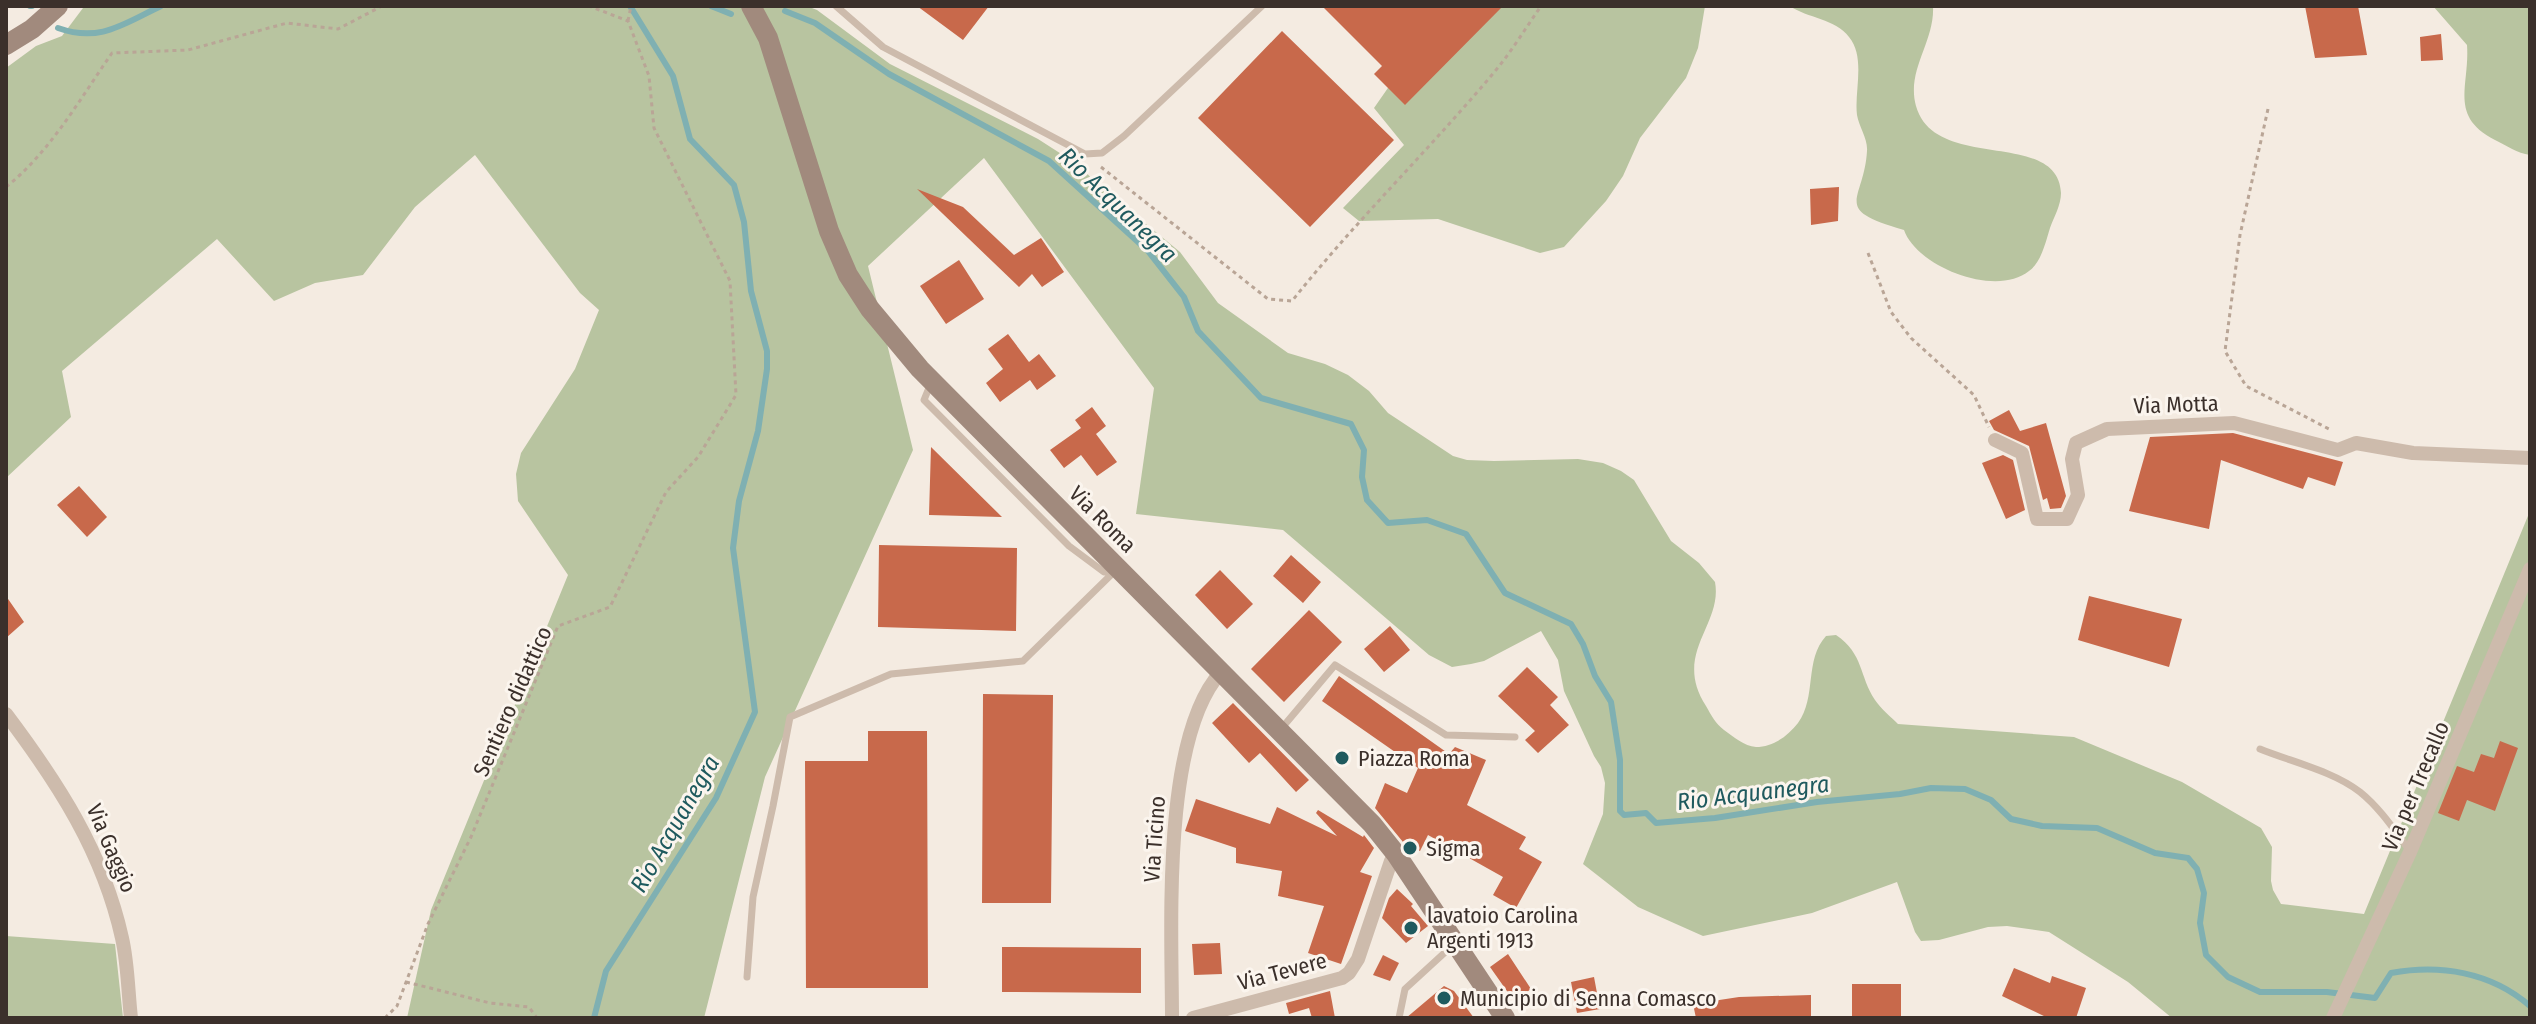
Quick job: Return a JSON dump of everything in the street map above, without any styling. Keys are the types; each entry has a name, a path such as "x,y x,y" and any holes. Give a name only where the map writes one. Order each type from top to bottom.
{"street":[{"path":"6,45 32,29 58,6"},
{"name":"Via Roma","path":"751,6 768,38 829,231 848,275 870,309 932,381 1372,824 1396,854 1505,1018"},
{"name":"Via Motta","path":"1995,440 2022,453 2037,519 2067,519 2078,495 2072,459 2076,443 2107,429 2234,423 2338,450 2356,443 2413,453 2530,458"},
{"name":"Via per Trecallo","path":"2336,1014 2410,852 2530,569"},
{"name":"Via Ticino","path":"1172,1018 1173,860 1179,792 1202,698 1221,672"},
{"name":"Via Gaggio","path":"6,714 42,761 79,820 108,889 123,940 131,1018"},
{"name":"Via Tevere","path":"1193,1018 1342,978 1349,973 1358,959 1396,854"}],"lane":[{"path":"836,6 883,47 1085,154 1102,153 1124,136 1262,6"},
{"path":"747,977 753,897 790,717 891,674 1023,661 1118,569"},
{"path":"1279,730 1335,665 1446,735 1515,737"},
{"path":"2260,749 2329,776 2360,792 2410,852"},
{"path":"1399,1018 1405,989 1454,943"}],"path":[{"path":"6,187 21,175 62,125 112,53 188,50 287,23 338,29 382,6"},
{"path":"589,6 628,21 631,6"},
{"path":"1085,154 1268,299 1292,301 1327,257 1494,73 1541,6"},
{"name":"Sentiero didattico","path":"385,1018 397,1006 428,924 471,837 558,626 610,607 666,492 698,457 736,395 730,281 654,128 649,76 628,21"},
{"path":"2268,109 2240,235 2225,351 2246,386 2356,443"},
{"path":"1868,253 1891,312 1911,338 1974,395 1995,440"},
{"path":"406,982 490,1003 529,1007 537,1018"}],"green space":[{"path":"807,6 817,10 890,64 1038,139 1080,166 1180,252 1218,303 1288,353 1325,364 1348,375 1369,391 1388,413 1453,456 1494,461 1578,459 1603,463 1634,480 1671,541 1699,563 1715,582 1716,598 1696,655 1694,670 1697,687 1712,716 1721,728 1739,741 1756,747 1768,745 1794,728 1804,713 1819,646 1826,636 1836,635 1852,650 1875,700 1898,724 2074,737 2182,782 2261,828 2272,847 2271,881 2281,904 2364,914 2530,511 2530,1018 2172,1018 2128,982 2049,932 2007,926 1988,927 1939,940 1921,941 1897,882 1812,913 1703,936 1638,907 1583,864 1603,814 1605,783 1601,767 1564,691 1558,660 1541,631 1484,661 1452,667 1429,655 1283,530 1136,514 1154,388 984,158 868,266 913,450 765,777 704,1018 407,1018 431,910 568,575 518,501 516,474 521,453 575,369 599,310 580,293 475,155 415,207 363,275 315,283 274,301 217,239 62,371 71,417 6,478 6,68 36,46 62,36 83,8"},
{"path":"1445,6 1705,6 1698,48 1686,78 1640,138 1623,176 1606,201 1564,247 1540,253 1438,219 1359,221 1343,208 1404,145 1374,108"},
{"path":"1790,6 1933,6 1930,32 1918,68 1914,93 1916,106 1928,126 1946,139 2040,161 2055,173 2061,193 2060,202 2037,263 2029,271 2015,279 1997,281 1978,280 1959,274 1924,256 1904,230 1881,223 1859,209 1858,193 1867,146 1857,115 1858,65 1854,45 1837,26"},
{"path":"2433,6 2530,6 2530,155 2495,140 2471,121 2464,99 2467,45"},
{"path":"6,936 115,944 123,1018 6,1018"}],"building":[{"path":"917,6 989,6 963,40"},
{"path":"1322,6 1503,6 1405,105 1374,74 1382,66"},
{"path":"2305,6 2358,6 2367,55 2315,58"},
{"path":"1282,31 1394,140 1310,227 1198,118"},
{"path":"2441,34 2443,60 2421,61 2420,37"},
{"path":"1839,187 1838,221 1811,225 1810,189"},
{"path":"917,189 963,207 1014,255 1041,238 1064,272 1042,287 1032,274 1019,287"},
{"path":"959,260 984,299 946,324 920,286"},
{"path":"1008,334 1029,362 1039,354 1056,376 1037,390 1030,380 1000,402 986,383 1003,369 988,349"},
{"path":"1092,407 1106,426 1096,434 1117,462 1097,476 1081,455 1064,468 1050,450 1081,428 1075,420"},
{"path":"2009,410 2020,431 2046,423 2066,496 2061,508 2050,509 2047,498 2043,500 2029,446 1994,430 1989,421"},
{"path":"2233,433 2343,462 2335,486 2308,477 2303,489 2221,460 2209,529 2129,511 2150,437"},
{"path":"931,447 1002,517 929,515"},
{"path":"2003,455 2013,460 2025,510 2006,519 1982,463"},
{"path":"79,486 107,517 87,537 57,505"},
{"path":"879,545 1017,548 1016,631 878,627"},
{"path":"1291,555 1321,582 1303,603 1273,576"},
{"path":"1220,570 1253,604 1227,629 1195,595"},
{"path":"6,596 24,622 6,638"},
{"path":"2089,596 2182,619 2169,667 2078,640"},
{"path":"1309,610 1342,642 1284,702 1251,669"},
{"path":"1390,626 1410,650 1384,672 1364,649"},
{"path":"1527,667 1558,697 1550,705 1569,725 1538,753 1525,740 1535,731 1498,696"},
{"path":"1339,676 1449,754 1455,747 1486,760 1467,805 1526,837 1519,849 1542,862 1516,908 1493,895 1503,877 1428,835 1420,851 1403,842 1375,808 1385,783 1407,793 1418,768 1322,701"},
{"path":"983,694 1053,695 1051,903 982,903"},
{"path":"1233,703 1309,780 1296,792 1260,753 1249,763 1212,723"},
{"path":"868,731 927,731 928,988 806,988 805,761 868,761"},
{"path":"2500,741 2518,748 2495,811 2467,800 2459,821 2438,813 2457,766 2474,772 2481,754 2494,758"},
{"path":"1196,799 1270,824 1277,807 1337,836 1316,813 1318,810 1364,835 1374,848 1360,872 1372,876 1341,964 1308,953 1324,906 1278,896 1282,871 1236,863 1236,848 1185,831"},
{"path":"1397,889 1413,904 1411,906 1428,926 1406,943 1382,918 1389,898"},
{"path":"1220,943 1222,974 1194,975 1192,944"},
{"path":"1002,947 1141,948 1141,993 1002,992"},
{"path":"1508,954 1531,989 1514,1001 1490,967"},
{"path":"1383,955 1399,963 1390,981 1373,975"},
{"path":"2014,968 2050,983 2052,976 2086,988 2076,1018 2048,1018 2002,996"},
{"path":"1594,977 1600,1009 1577,1013 1571,982"},
{"path":"1852,984 1901,984 1901,1018 1852,1018"},
{"name":"Municipio di Senna Comasco","path":"1444,986 1454,991 1474,1018 1406,1018"},
{"path":"1330,991 1335,1018 1312,1018 1309,1008 1289,1014 1286,1003"},
{"path":"1811,995 1811,1018 1696,1018 1693,1004 1739,997"}],"waterway":[{"name":"Rio Acquanegra","path":"58,28 73,32 99,32 123,25 161,6"},
{"name":"Rio Acquanegra","path":"594,1018 606,971 716,798 755,712 733,548 739,501 758,431 767,351 751,291 744,222 734,185 690,139 673,76 630,6"},
{"name":"Rio Acquanegra","path":"711,6 731,14"},
{"name":"Rio Acquanegra","path":"785,11 815,23 889,74 1049,161 1148,251 1184,297 1198,331 1261,398 1351,424 1364,450 1362,477 1367,500 1388,523 1427,520 1466,534 1505,593 1571,624 1611,702 1620,760 1620,811 1624,815 1646,813 1656,823 1715,818 1931,788 1965,789 1991,800 2011,819 2042,826 2097,828 2155,853 2188,858 2197,869 2204,893 2200,923 2206,955 2228,977 2260,992 2327,992 2375,998 2391,973 2428,970 2482,978 2515,994 2530,1006"}],"place":[{"name":"Piazza Roma","path":"1342,758"},
{"name":"Sigma","path":"1410,848"},
{"name":"lavatoio Carolina Argenti 1913","path":"1411,928"},
{"name":"Municipio di Senna Comasco","path":"1444,998"}]}
